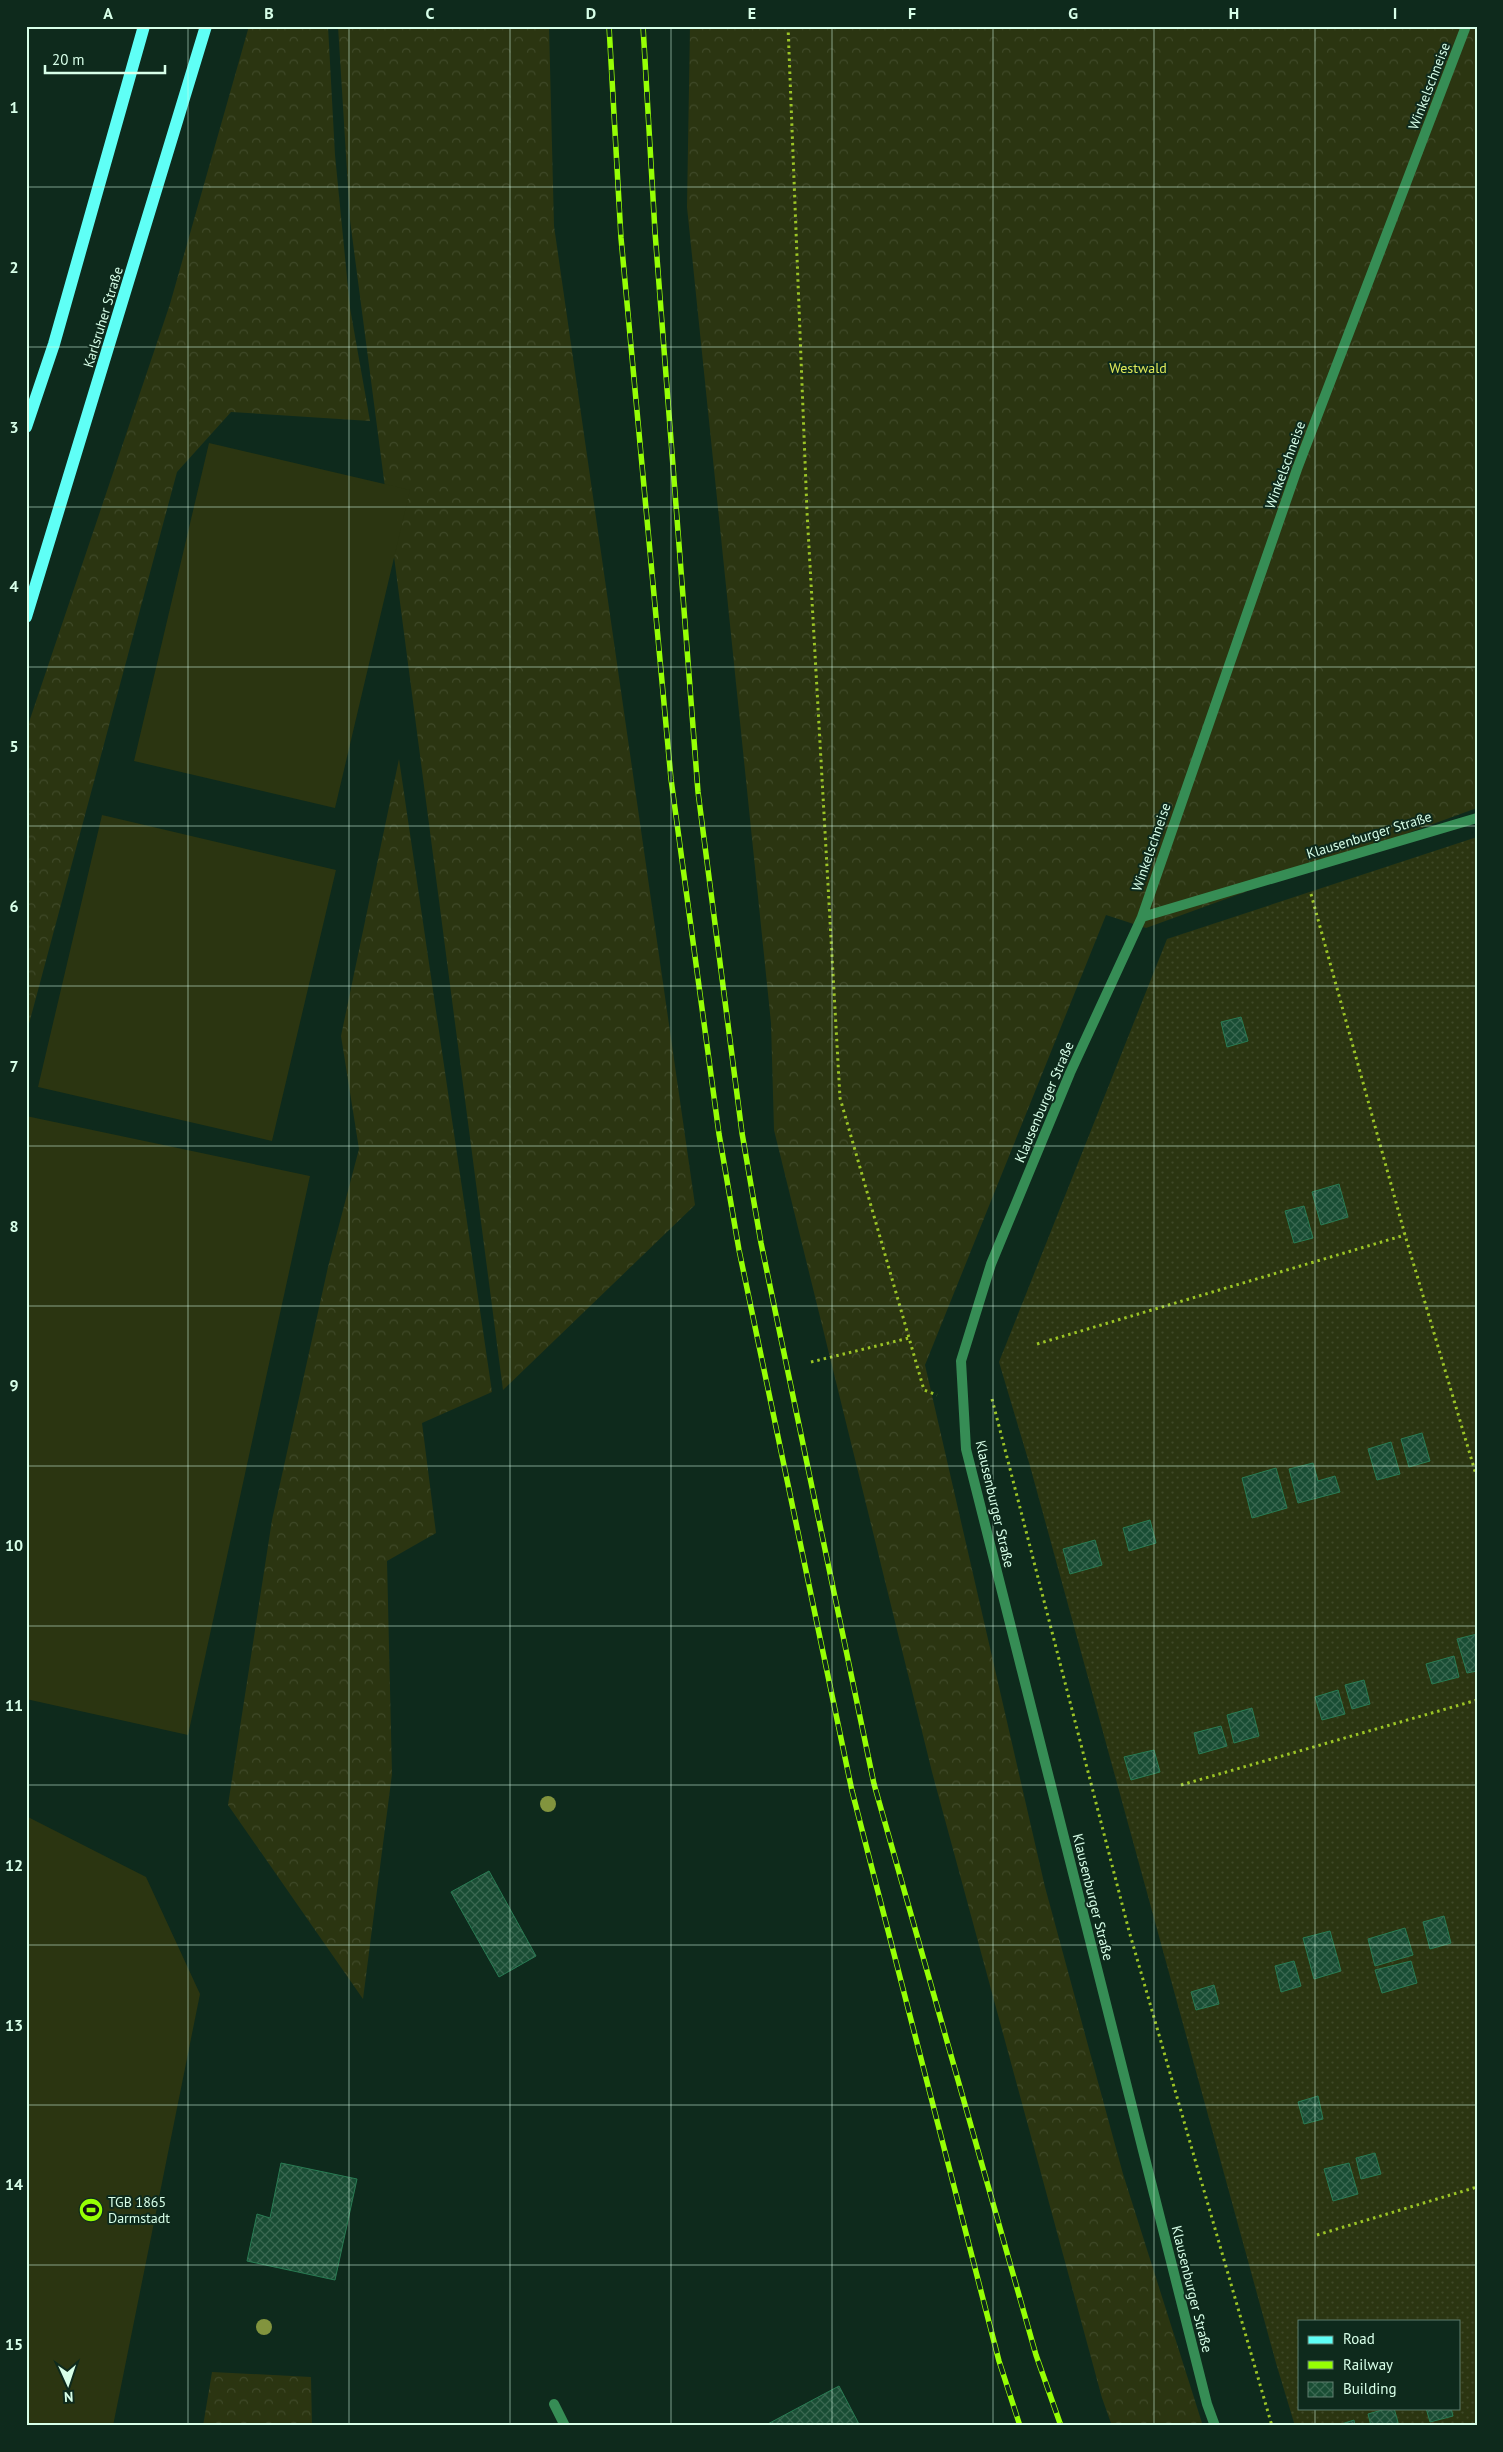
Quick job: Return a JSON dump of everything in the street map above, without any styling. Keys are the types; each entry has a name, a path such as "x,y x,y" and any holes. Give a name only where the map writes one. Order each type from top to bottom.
{"main road":[{"path":"26,427 54,344 144,26"},
{"name":"Karlsruher Straße","path":"26,616 206,26"}],"street":[{"name":"Winkelschneise","path":"1142,917 1297,469 1466,26"},
{"name":"Klausenburger Straße","path":"1215,2426 1204,2394 966,1450 961,1361 991,1264 1070,1073 1142,917 1477,818"},
{"path":"554,2404 565,2426"}],"path":[{"path":"788,26 807,512 840,1098 924,1390 963,1405"},
{"path":"1304,869 1405,1235 1477,1478"},
{"path":"1037,1344 1405,1235"},
{"path":"811,1362 909,1338"},
{"path":"990,1395 1129,1931 1272,2426"},
{"path":"1181,1785 1477,1700"},
{"path":"1318,2235 1477,2187"}],"green space":[{"path":"249,26 328,26 335,155 350,308 370,421 231,412 177,472 26,1035 26,731 170,304"},
{"path":"338,26 549,26 554,226 695,1205 503,1390 350,220"},
{"name":"Westwald","path":"690,26 1477,26 1477,808 1146,928 1106,915 925,1365 1045,1887 1123,2174 1203,2426 1112,2426 1102,2398 932,1772 774,1130 771,1023 687,207"},
{"path":"209,443 410,490 335,808 134,761"},
{"path":"399,759 492,1392 422,1423 436,1533 387,1561 392,1774 363,1999 228,1805 272,1520 328,1267 359,1149 341,1036"},
{"path":"102,815 336,870 272,1141 38,1087"},
{"path":"1477,837 1477,2426 1295,2426 1276,2363 1030,1466 999,1362 1167,939"},
{"path":"26,1116 310,1176 188,1735 26,1699"},
{"name":"TGB 1865 Darmstadt","path":"26,1816 146,1877 200,1994 113,2426 26,2426"},
{"path":"212,2372 311,2377 312,2426 203,2426"}],"building":[{"path":"1241,1017 1248,1041 1227,1047 1221,1022"},
{"path":"1339,1184 1348,1217 1321,1225 1312,1192"},
{"path":"1304,1206 1313,1238 1294,1243 1285,1211"},
{"path":"1422,1433 1430,1461 1409,1467 1401,1439"},
{"path":"1391,1442 1400,1474 1377,1480 1368,1449"},
{"path":"1313,1463 1318,1481 1335,1476 1340,1492 1298,1503 1289,1469"},
{"path":"1276,1468 1287,1508 1252,1518 1242,1478"},
{"path":"1150,1520 1156,1543 1129,1551 1123,1528"},
{"path":"1095,1540 1102,1565 1070,1574 1063,1549"},
{"path":"1477,1634 1477,1671 1467,1673 1457,1639"},
{"path":"1454,1656 1459,1677 1432,1684 1426,1664"},
{"path":"1364,1680 1370,1704 1352,1709 1345,1685"},
{"path":"1338,1690 1345,1714 1322,1720 1315,1697"},
{"path":"1252,1708 1259,1736 1234,1743 1227,1715"},
{"path":"1221,1726 1227,1746 1199,1754 1194,1733"},
{"path":"1154,1750 1160,1772 1131,1780 1124,1757"},
{"path":"489,1871 536,1956 499,1977 451,1892"},
{"path":"1444,1916 1451,1943 1430,1949 1423,1922"},
{"path":"1405,1928 1413,1955 1375,1966 1368,1939"},
{"path":"1330,1931 1341,1971 1314,1979 1303,1938"},
{"path":"1294,1961 1301,1986 1281,1992 1275,1966"},
{"path":"1411,1961 1417,1983 1382,1993 1375,1970"},
{"path":"1214,1985 1219,2004 1196,2010 1191,1992"},
{"path":"1318,2096 1323,2119 1304,2124 1298,2102"},
{"path":"1375,2153 1381,2174 1361,2179 1356,2158"},
{"path":"281,2163 357,2179 335,2280 247,2261 257,2214 270,2218"},
{"path":"1349,2163 1358,2194 1333,2201 1324,2169"},
{"path":"839,2386 860,2426 764,2426"},
{"path":"1382,2410 1395,2410 1399,2426 1371,2426 1368,2414"},
{"path":"1427,2410 1452,2410 1453,2416 1430,2422"},
{"path":"1354,2420 1355,2426 1335,2426"}],"railway":[{"path":"609,26 621,238 671,779 719,1134 739,1250 852,1791 999,2361 1020,2426"},
{"path":"643,26 655,232 698,792 742,1133 761,1243 874,1784 1036,2355 1061,2426"}],"place":[{"name":"TGB 1865 Darmstadt","path":"91,2210"}]}
